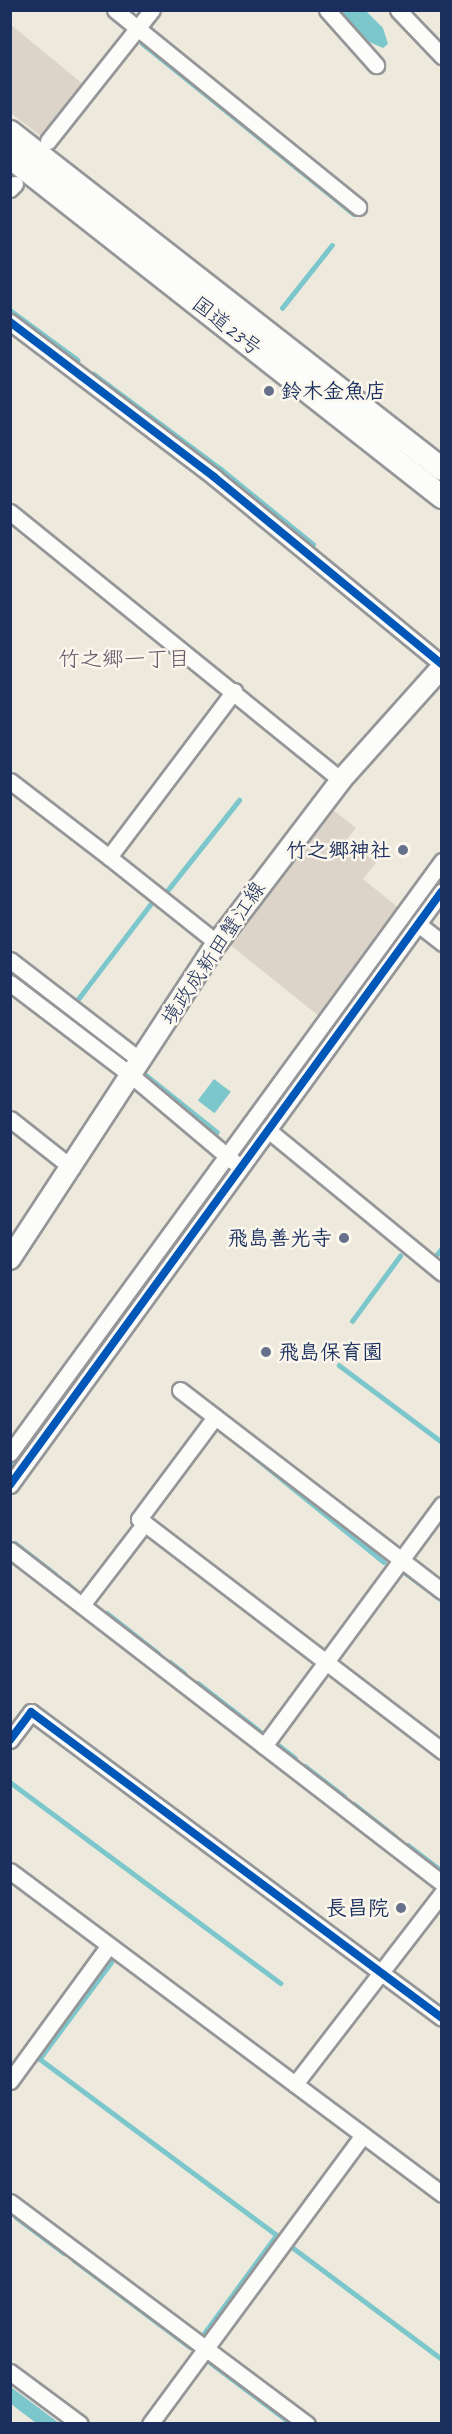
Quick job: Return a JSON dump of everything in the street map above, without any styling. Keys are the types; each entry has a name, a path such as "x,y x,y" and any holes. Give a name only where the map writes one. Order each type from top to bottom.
{"highway":[{"name":"国道23号","path":"10,132 441,469"},
{"name":"国道23号","path":"10,157 441,497"}],"main road":[{"name":"境政成新田蟹江線","path":"10,1259 72,1168 217,943 341,780 441,666"}],"street":[{"path":"115,10 358,207"},
{"path":"48,141 152,10"},
{"path":"327,10 376,64"},
{"path":"398,10 441,56"},
{"path":"10,322 214,477 441,666"},
{"path":"10,512 234,691 341,780"},
{"path":"109,857 234,691"},
{"path":"10,781 217,943"},
{"path":"10,1453 441,861"},
{"path":"10,1485 441,891"},
{"path":"417,924 441,943"},
{"path":"10,960 136,1068 241,1168"},
{"path":"10,983 136,1068"},
{"path":"10,1119 72,1168"},
{"path":"268,1130 441,1273"},
{"path":"180,1390 441,1591"},
{"path":"215,1417 139,1519 441,1751"},
{"path":"264,1746 441,1505"},
{"path":"82,1605 145,1523"},
{"path":"10,1550 441,1883"},
{"path":"10,1740 31,1712 441,2018"},
{"path":"10,1871 441,2194"},
{"path":"295,2085 441,1893"},
{"path":"10,2081 110,1945"},
{"path":"150,2424 204,2346 363,2135"},
{"path":"10,2202 307,2424"},
{"path":"10,2372 80,2424"}],"shaded area":[{"path":"10,24 84,85 43,138 11,113"},
{"path":"332,809 356,828 347,839 376,863 363,879 400,909 320,1017 229,944"}],"water":[{"path":"340,11 366,11 383,28 388,44 383,48 367,41"},
{"path":"10,967 129,1059 125,1065 11,976"},
{"path":"214,1079 231,1092 215,1113 198,1101"},
{"path":"11,2387 59,2423 36,2423 11,2404"}],"waterway":[{"path":"142,43 354,214"},
{"path":"282,308 332,245"},
{"path":"10,310 78,360"},
{"path":"94,374 221,469 313,544"},
{"path":"167,891 239,800"},
{"path":"75,1003 153,901"},
{"path":"146,1075 217,1132"},
{"path":"434,1258 442,1248"},
{"path":"352,1321 400,1256"},
{"path":"339,1365 442,1442"},
{"path":"10,1465 19,1453"},
{"path":"251,1454 384,1562"},
{"path":"15,1543 55,1574"},
{"path":"404,1572 442,1600"},
{"path":"67,1583 76,1591"},
{"path":"107,1613 158,1653"},
{"path":"170,1662 184,1673"},
{"path":"198,1683 261,1732"},
{"path":"276,1743 295,1758"},
{"path":"305,1766 344,1796"},
{"path":"10,1782 281,1983"},
{"path":"354,1804 396,1837"},
{"path":"408,1845 442,1871"},
{"path":"112,1962 40,2059 277,2235 205,2333"},
{"path":"16,2217 64,2253"},
{"path":"288,2244 442,2359"},
{"path":"74,2260 190,2347"},
{"path":"207,2360 292,2424"}],"cycle path":[{"path":"10,322 214,477 442,664"},
{"path":"10,1485 442,891"},
{"path":"10,1740 31,1712 442,2018"}],"place":[{"name":"鈴木金魚店","path":"269,391"},
{"name":"竹之郷神社","path":"403,850"},
{"name":"飛島善光寺","path":"344,1238"},
{"name":"飛島保育園","path":"266,1352"},
{"name":"長昌院","path":"401,1908"}],"district":[{"name":"竹之郷一丁目","path":"124,660"}]}
